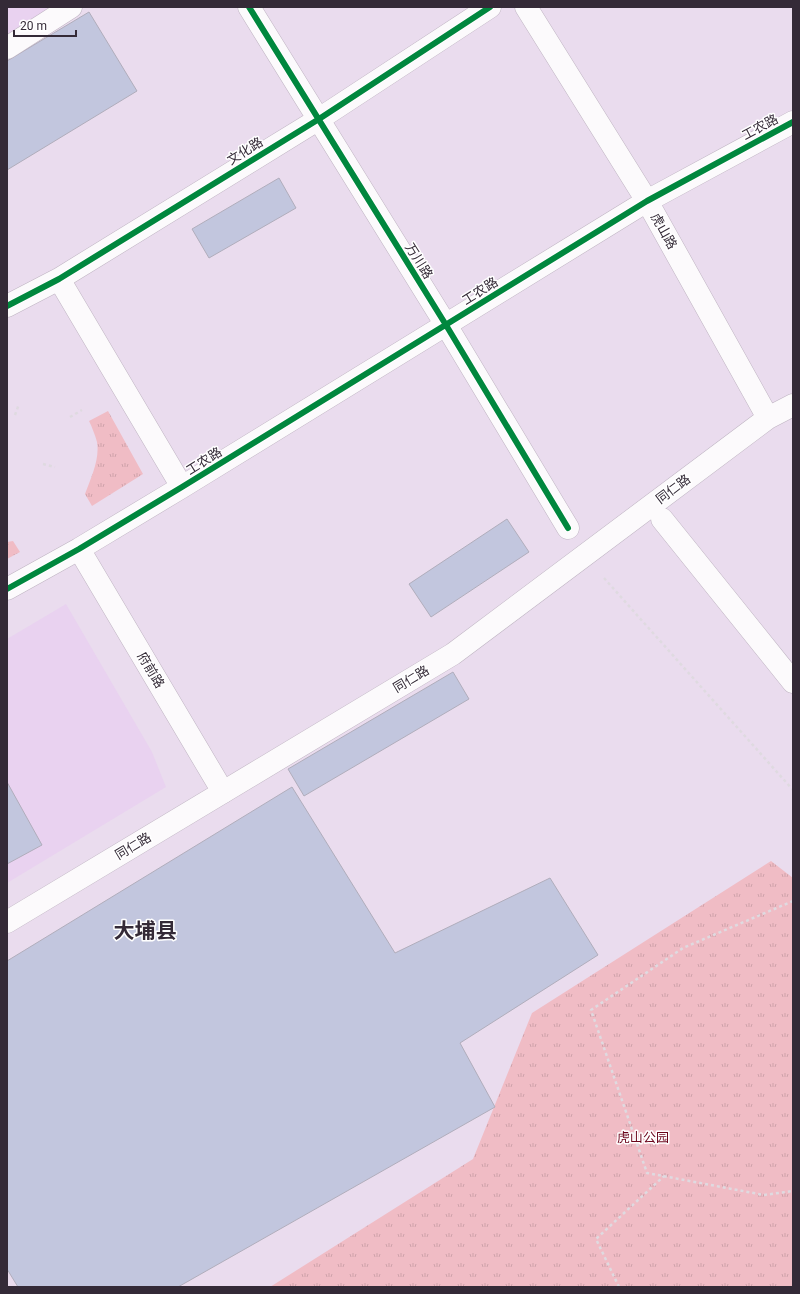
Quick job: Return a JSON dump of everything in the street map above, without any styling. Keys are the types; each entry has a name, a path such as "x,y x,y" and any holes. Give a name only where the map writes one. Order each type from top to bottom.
{"street":[{"path":"7,48 72,7"},
{"name":"万川路","path":"249,7 446,325 568,528"},
{"name":"文化路","path":"7,306 59,278 318,119 490,7"},
{"name":"虎山路","path":"526,7 647,201 768,418"},
{"name":"工农路","path":"7,589 79,549 182,487 647,201 793,122"},
{"path":"59,278 182,487"},
{"name":"同仁路","path":"7,922 453,654 768,418 793,405"},
{"path":"662,519 793,682"},
{"name":"府前路","path":"79,549 223,792"}],"path":[{"path":"15,415 19,404"},
{"path":"70,416 82,410"},
{"path":"43,464 55,467"},
{"path":"604,578 793,790"},
{"path":"793,901 684,948 590,1010 647,1173 764,1195 793,1191"},
{"path":"618,1287 596,1239 664,1176"}],"shaded area":[{"path":"7,7 59,7 7,39"},
{"path":"66,604 152,752 166,787 7,883 7,639"}],"green space":[{"path":"108,411 143,474 92,506 85,494 94,468 98,448 89,421"},
{"path":"13,541 20,552 7,559 7,542"},
{"name":"虎山公园","path":"771,861 793,878 793,1287 270,1287 473,1159 532,1013"}],"building":[{"path":"89,12 137,91 7,170 7,61"},
{"path":"279,178 296,208 209,258 192,229"},
{"path":"507,519 529,552 431,617 409,584"},
{"path":"453,672 469,699 304,796 288,769"},
{"path":"7,782 42,845 7,864"},
{"path":"292,787 395,953 550,878 598,955 460,1043 495,1107 178,1287 18,1287 7,1269 7,961"}],"cycle path":[{"path":"249,7 446,325 568,528"},
{"path":"7,306 59,279 319,119 490,7"},
{"path":"7,589 79,549 182,487 647,201 793,122"}],"district":[{"name":"大埔县","path":"145,931"}]}
